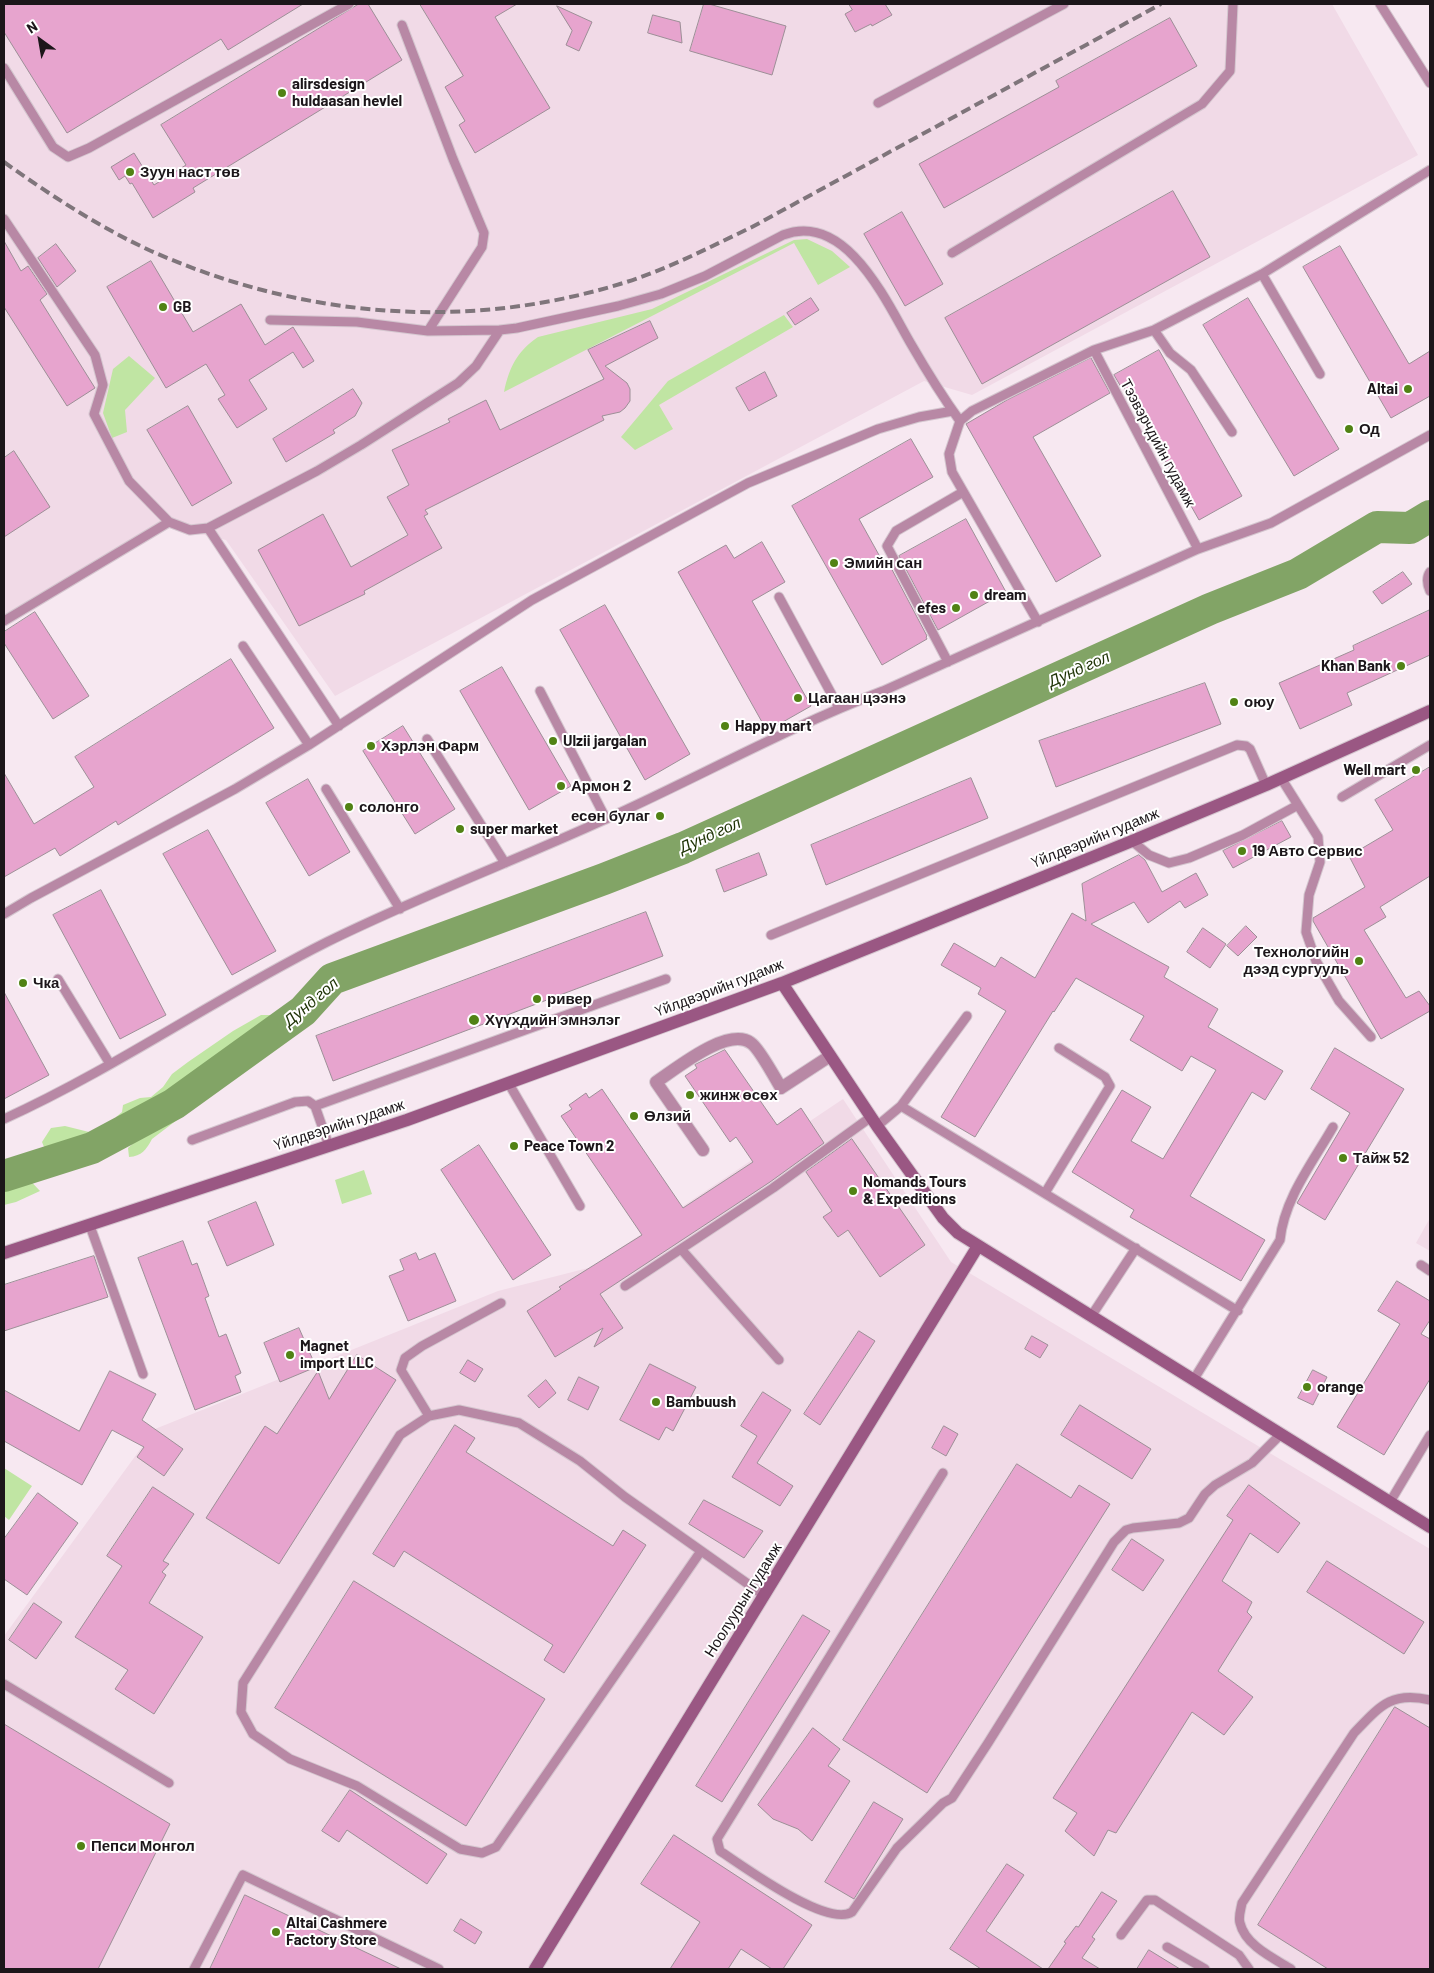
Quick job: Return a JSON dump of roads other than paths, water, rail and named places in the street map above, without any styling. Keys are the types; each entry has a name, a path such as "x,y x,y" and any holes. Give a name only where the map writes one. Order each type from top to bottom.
{"main road":[{"name":"Yйлдвэрийн гудамж","path":"4,1253 90,1226 509,1084 782,983 1266,785 1430,711"},
{"path":"782,983 874,1121 943,1218 958,1232 1430,1527"},
{"name":"Ноолуурын гудамж","path":"535,1969 978,1246"}],"street":[{"path":"703,1150 656,1082 717,1044 738,1038 752,1043 781,1088 830,1056"}],"lane":[{"path":"4,68 53,147 68,157 98,144 349,4"},
{"path":"878,103 1064,4"},
{"path":"952,253 1202,104 1230,71 1233,4"},
{"path":"1380,4 1430,83"},
{"path":"402,25 453,159 484,233 482,247 428,331"},
{"path":"1038,622 952,472 949,454 960,421 972,411 1094,350 1154,330 1262,274 1430,170"},
{"path":"4,219 95,355 103,385 94,414 112,452 129,481 169,522 190,530 208,528 317,470 361,445 458,383 476,366 500,330"},
{"path":"270,320 357,322 428,331 500,330 618,306 661,294 705,276 783,235 801,230 813,231 828,237 845,248 869,273 939,392 960,421"},
{"path":"1262,274 1320,374"},
{"path":"1154,330 1170,353 1191,370 1232,432"},
{"name":"Тээвэрчдийн гудамж","path":"1094,350 1198,549"},
{"path":"4,914 235,789 339,726 532,600 748,483 878,429 919,417 953,411"},
{"path":"4,1119 52,1098 213,1003 319,947 400,909 606,819 839,708 948,662 1198,549 1271,523 1430,435"},
{"path":"948,662 887,546 896,531 964,492"},
{"path":"4,621 169,522"},
{"path":"208,528 339,726"},
{"path":"1430,572 1427,576 1430,590"},
{"path":"778,597 839,708"},
{"path":"244,646 309,745"},
{"path":"540,691 606,819"},
{"path":"427,739 505,863"},
{"path":"771,935 1237,745 1246,746 1250,749 1266,785"},
{"path":"1342,797 1430,746"},
{"path":"1281,778 1318,836 1320,862 1309,895 1306,932 1316,961 1339,1000 1370,1037"},
{"path":"326,789 400,909"},
{"path":"1132,841 1149,855 1169,863 1188,858 1243,835 1298,805"},
{"path":"58,979 110,1064"},
{"path":"315,1106 666,979"},
{"path":"625,1286 874,1121 901,1106 967,1016"},
{"path":"1045,1193 1110,1086 1105,1077 1059,1048"},
{"path":"509,1084 580,1206"},
{"path":"192,1140 295,1102 308,1101 315,1106 329,1146"},
{"path":"901,1106 1238,1311"},
{"path":"1194,1379 1238,1311 1280,1240 1282,1223 1292,1197 1333,1127"},
{"path":"90,1226 143,1374"},
{"path":"1092,1315 1136,1248"},
{"path":"680,1249 779,1360"},
{"path":"1420,1265 1430,1271"},
{"path":"429,1416 401,1370 405,1358 422,1346 501,1303"},
{"path":"701,1551 496,1847 482,1853 460,1849 357,1786 290,1759 253,1734 241,1712 243,1683 400,1435 429,1416 459,1410 519,1422 580,1461 625,1498 701,1551 765,1596"},
{"path":"943,1473 717,1839 720,1851 799,1902 838,1916 846,1916 852,1912 896,1848 943,1803 952,1798 988,1744 1114,1542 1126,1530 1179,1523 1189,1518 1205,1494 1214,1485 1252,1463 1281,1434"},
{"path":"1390,1502 1430,1435"},
{"path":"4,1684 169,1783"},
{"path":"1291,1969 1262,1952 1247,1937 1239,1922 1242,1903 1354,1733 1373,1713 1391,1700 1412,1696 1430,1700"},
{"path":"194,1969 242,1875 440,1969"},
{"path":"1121,1935 1147,1900 1155,1900 1238,1955 1249,1969"},
{"path":"1167,1947 1205,1969"}],"waterway":[{"name":"Дунд гол","path":"4,1176 92,1148 174,1104 303,1011 332,979 683,848 1210,609 1298,574 1377,527 1410,528 1430,516"}],"railway":[{"path":"4,162 75,210 132,242 207,273 265,291 323,303 382,310 442,312 501,308 561,299 620,284 687,258 752,227 1161,4"}],"place":[{"name":"alirsdesign huldaasan hevlel","path":"282,93"},
{"name":"Зуун наст төв","path":"130,172"},
{"name":"GB","path":"163,307"},
{"name":"Altai","path":"1408,389"},
{"name":"Од","path":"1349,429"},
{"name":"Эмийн сан","path":"834,563"},
{"name":"dream","path":"974,595"},
{"name":"efes","path":"956,608"},
{"name":"Khan Bank","path":"1401,666"},
{"name":"Цагаан цээнэ","path":"798,698"},
{"name":"оюу","path":"1234,702"},
{"name":"Happy mart","path":"725,726"},
{"name":"Ulzii jargalan","path":"553,741"},
{"name":"Хэрлэн Фарм","path":"371,746"},
{"name":"Well mart","path":"1416,770"},
{"name":"Армон 2","path":"561,786"},
{"name":"солонго","path":"349,807"},
{"name":"есөн булаг","path":"660,816"},
{"name":"super market","path":"460,829"},
{"name":"19 Авто Сервис","path":"1242,851"},
{"name":"Технологийн дээд сургууль","path":"1359,961"},
{"name":"Чка","path":"23,983"},
{"name":"ривер","path":"537,999"},
{"name":"Хүүхдийн эмнэлэг","path":"474,1020"},
{"name":"жинж өсөх","path":"690,1095"},
{"name":"Өлзий","path":"634,1116"},
{"name":"Peace Town 2","path":"514,1146"},
{"name":"Тайж 52","path":"1343,1158"},
{"name":"Nomands Tours & Expeditions","path":"853,1191"},
{"name":"Magnet import LLC","path":"290,1355"},
{"name":"orange","path":"1307,1387"},
{"name":"Bambuush","path":"656,1402"},
{"name":"Пепси Монгол","path":"81,1846"},
{"name":"Altai Cashmere Factory Store","path":"276,1932"}]}
